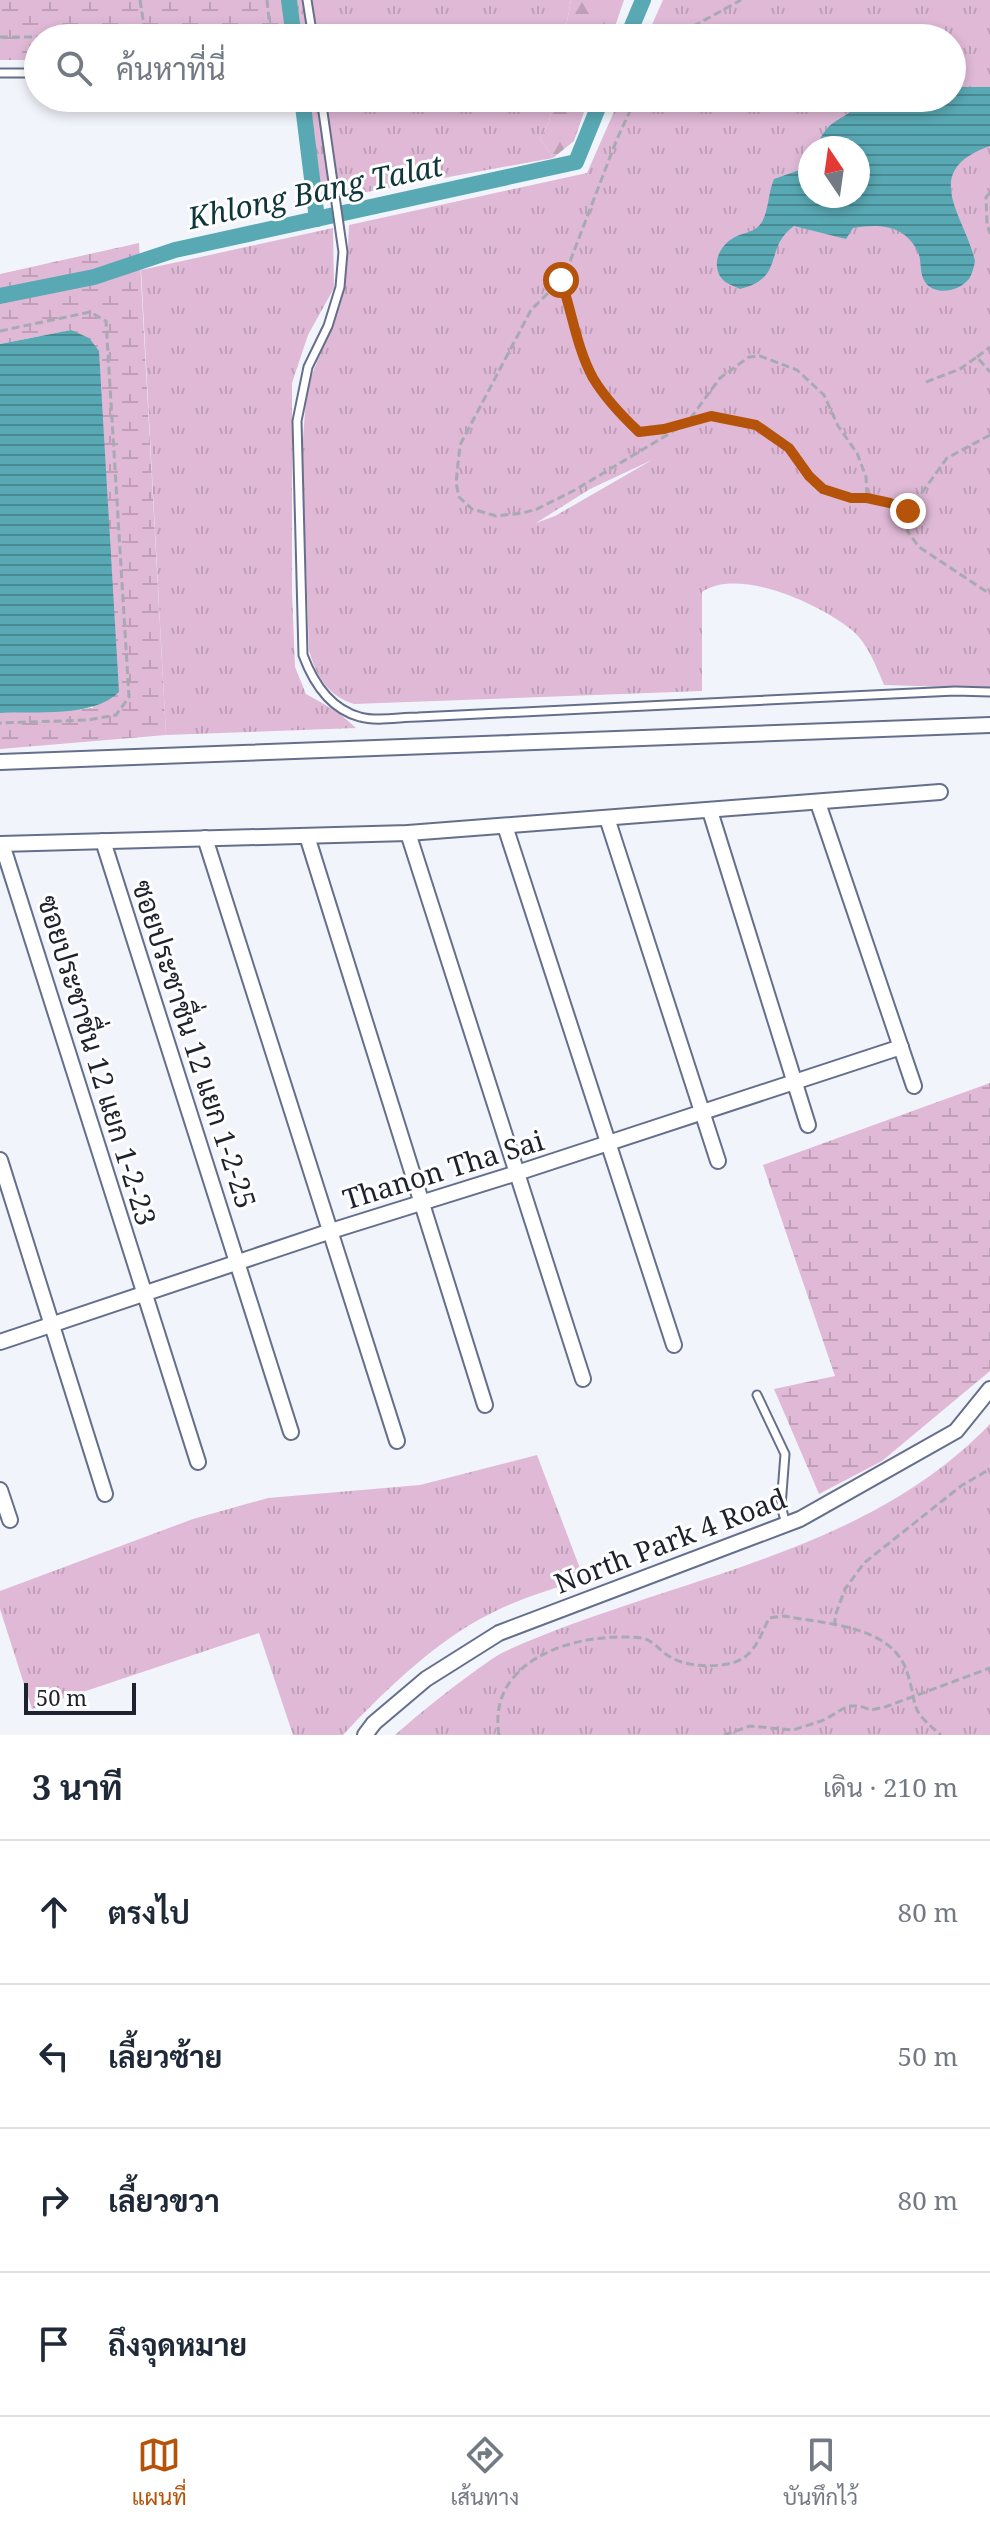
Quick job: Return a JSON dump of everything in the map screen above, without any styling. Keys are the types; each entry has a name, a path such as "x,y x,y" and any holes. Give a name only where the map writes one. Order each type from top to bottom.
{"street":[{"path":"0,762 990,725"},
{"path":"1,844 408,833 940,792"},
{"path":"818,803 914,1086"},
{"path":"710,811 808,1125"},
{"path":"607,818 718,1161"},
{"path":"505,826 674,1345"},
{"path":"408,833 583,1379"},
{"path":"307,836 485,1405"},
{"path":"205,838 397,1441"},
{"name":"ซอยประชาชื่น 12 แยก 1-2-25","path":"103,841 291,1432"},
{"name":"ซอยประชาชื่น 12 แยก 1-2-23","path":"1,844 198,1462"},
{"name":"Thanon Tha Sai","path":"0,1342 331,1231 901,1047"},
{"path":"0,1160 105,1494"},
{"name":"North Park 4 Road","path":"365,1735 374,1723 426,1679 499,1633 800,1519 956,1431 990,1389"},
{"path":"0,1490 10,1520"}],"lane":[{"path":"307,0 311,24"},
{"path":"0,73 24,73"},
{"path":"323,112 343,252 340,287 328,326 308,367 297,421 303,655 311,677 329,700 361,717 418,717 955,691 990,692"},
{"path":"757,1395 785,1454 781,1506 786,1524"}],"path":[{"path":"140,0 143,24"},
{"path":"267,0 270,24"},
{"path":"697,24 741,0"},
{"path":"0,37 24,37"},
{"path":"630,112 561,280 531,310 460,445 456,483 459,497 472,509 496,516 537,509 575,490 687,423 720,378 749,357 760,356 797,370 824,395 838,426 857,453 866,477 867,498"},
{"path":"990,193 986,197 990,233"},
{"path":"561,280 584,359 594,379 620,414 639,432 711,416 756,425 789,448 809,476 823,489 851,498 890,503 908,511"},
{"path":"0,331 90,312 106,321 129,697 116,715 88,720 0,723"},
{"path":"926,382 960,369 990,347"},
{"path":"977,357 990,372"},
{"path":"990,435 947,458 905,516 908,532 919,547 990,594"},
{"path":"835,1626 835,1616 845,1589 864,1563 961,1486 990,1469"},
{"path":"499,1735 496,1716 505,1687 533,1659 571,1643 607,1637 647,1639 670,1658 700,1667 733,1663 751,1653 769,1618 784,1616 878,1637 903,1664 919,1717 941,1735"},
{"path":"724,1735 750,1726 793,1730 824,1720 848,1706 871,1710 990,1668"}],"green space":[{"path":"0,0 284,0 287,24 24,24 24,60 0,60"},
{"path":"297,0 571,0 567,24 300,24"},
{"path":"571,0 624,0 616,24 567,24"},
{"path":"663,0 990,0 990,688 884,685 863,643 839,621 780,592 737,583 718,585 702,592 702,691 354,704 337,696 319,676 309,650 302,451 307,386 323,348 347,267 349,225 587,173 614,112 966,112 966,24 652,24","holes":["652,460 555,516 536,523 590,489"]},
{"path":"311,112 551,112 540,139 553,158 345,196 321,197"},
{"path":"551,112 584,112 574,141 553,158 540,139"},
{"path":"333,228 334,288 308,335 292,383 295,667 306,694 338,712 356,728 166,735 141,270"},
{"path":"139,243 166,735 0,749 0,713 93,708 71,330 0,344 0,274"},
{"path":"990,1083 990,1371 882,1461 819,1494 774,1389 835,1376 763,1165"},
{"path":"990,1424 990,1735 395,1735 454,1686 502,1653 568,1626 761,1560 824,1535 883,1505 939,1469"},
{"path":"537,1455 584,1579 517,1601 462,1630 407,1672 343,1735 293,1735 259,1633 32,1709 0,1609 0,1591 193,1519 268,1498 420,1485"}],"water":[{"path":"966,87 990,87 990,146 969,156 956,168 951,181 956,211 975,261 970,277 964,283 947,291 929,286 923,278 918,252 912,243 898,231 881,226 853,228 846,239 794,226 779,244 763,278 740,289 723,280 717,268 721,250 729,241 753,230 762,222 774,179 798,171 798,208 870,208 870,136 822,136 850,112 966,112"},
{"path":"71,330 89,338 99,351 119,692 108,700 79,710 0,713 0,344"}],"waterway":[{"path":"289,0 292,24"},
{"name":"Khlong Bang Talat","path":"633,24 643,0"},
{"path":"304,112 317,219"},
{"name":"Khlong Bang Talat","path":"0,296 94,277 175,250 576,162 596,112"}],"route":[{"path":"561,280 584,359 594,379 620,414 639,432 664,429 711,416 756,425 789,448 809,476 823,489 851,498 890,503 908,511"}]}
